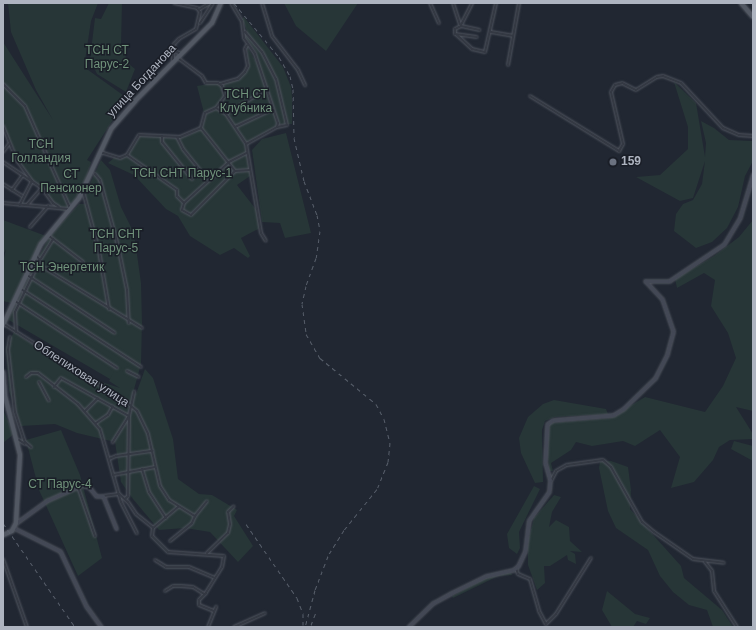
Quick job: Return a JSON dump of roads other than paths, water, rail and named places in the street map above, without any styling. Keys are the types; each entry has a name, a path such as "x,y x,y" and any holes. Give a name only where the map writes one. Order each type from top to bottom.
{"main road":[{"name":"улица Богданова","path":"3,324 36,255 48,235 71,209 83,190 99,152 118,119 172,62 212,23 221,3"},
{"path":"744,4 753,17"},
{"path":"408,627 433,603 450,593 486,576 516,569 524,555 529,520 545,499 550,485 547,471 545,430 549,422 613,415 623,410 659,374 673,331 660,297 645,281 669,281 724,244 740,216 753,174"},
{"path":"3,372 5,396 20,455 15,526"},
{"path":"3,535 48,500 78,487 87,486 96,496 103,496 116,529"},
{"path":"15,526 60,551 86,606 101,627"}],"street":[{"path":"174,3 200,9 211,3"},
{"path":"172,62 174,47 179,39 192,33 200,24 211,3"},
{"path":"231,3 242,21 245,32 244,38 247,45 255,54 267,89 277,127"},
{"path":"262,3 272,36 298,70 305,85"},
{"path":"430,3 439,23"},
{"path":"453,3 461,26"},
{"path":"472,3 461,26 454,31 472,49 485,52 496,3"},
{"path":"508,65 519,3"},
{"path":"200,9 200,24"},
{"path":"461,26 480,30"},
{"path":"245,32 262,52 276,79 287,125 277,127 246,144"},
{"path":"490,32 513,36"},
{"path":"458,35 477,37"},
{"path":"174,47 179,55 202,76 206,84 220,84 238,79 245,72 248,66 245,49 247,45"},
{"path":"530,96 619,151 623,144 611,92 615,85 624,84 636,90 657,77 663,76 681,83 723,128 739,135 753,136"},
{"path":"3,84 25,106 71,209"},
{"path":"201,128 205,113 216,108 225,96 220,84"},
{"path":"226,114 267,89"},
{"path":"216,108 226,114 246,144 261,233 266,242"},
{"path":"234,128 273,109"},
{"path":"3,126 9,144 21,167 32,181"},
{"path":"99,152 120,158 126,155 139,135 177,137 201,128"},
{"path":"201,128 235,171"},
{"path":"162,136 162,142 192,179"},
{"path":"177,137 183,150 201,172"},
{"path":"3,152 9,144"},
{"path":"247,153 229,162 184,203 182,210 191,215 235,171 250,170"},
{"path":"126,155 178,190 177,196 184,203"},
{"path":"4,163 42,188 53,203 59,207"},
{"path":"95,174 100,180 118,246 127,290 129,323"},
{"path":"12,190 22,176"},
{"path":"20,204 22,196 32,181"},
{"path":"3,184 22,196"},
{"path":"28,205 42,188"},
{"path":"83,190 96,236 109,309"},
{"path":"3,203 71,209"},
{"path":"30,228 48,206"},
{"path":"48,235 83,262"},
{"path":"16,332 14,316 18,303 53,239"},
{"path":"36,255 39,259 38,264"},
{"path":"38,264 129,323 142,328"},
{"path":"26,275 115,333"},
{"path":"20,288 141,367"},
{"path":"14,300 117,368"},
{"name":"Облепиховая улица","path":"3,324 130,405 146,427 156,467 166,496 178,507 195,516"},
{"path":"10,337 8,350 12,393 26,444"},
{"path":"127,371 139,377"},
{"path":"26,377 31,373 38,373 54,388 85,411 96,423 100,429 119,494 137,533"},
{"path":"54,388 61,378 129,416"},
{"path":"39,382 49,402"},
{"path":"125,499 128,496 129,416 130,405 134,392"},
{"path":"85,411 98,398"},
{"path":"96,423 108,415 113,406"},
{"path":"113,442 129,416"},
{"path":"19,440 31,447"},
{"path":"109,459 129,453 152,451"},
{"path":"547,471 551,474 567,465 603,460 611,467 642,522 685,555 705,562 724,562"},
{"path":"114,475 156,467"},
{"path":"142,469 149,492 166,518"},
{"path":"550,485 556,471"},
{"path":"78,487 95,536"},
{"path":"103,496 113,493 119,494 125,499 136,514 153,529"},
{"path":"170,541 192,523 195,516 207,501"},
{"path":"206,554 228,533 230,524 228,512 234,506"},
{"path":"178,507 153,529 152,536 168,552 224,556 224,561 215,578 199,600 199,605 214,611"},
{"path":"516,569 530,579 539,611 546,624 556,614 590,558"},
{"path":"3,559 27,627"},
{"path":"155,560 166,567 189,567 215,578"},
{"path":"705,562 712,571 714,591 737,627"},
{"path":"165,591 173,586 181,586 193,587 204,594"},
{"path":"208,627 216,607"},
{"path":"234,627 265,613"}],"railway":[{"path":"234,3 279,57 290,76 293,89 294,138 304,181 317,215 320,231 316,258 306,286 302,304 306,334 320,358 376,404 384,419 390,443 388,462 377,489 344,530 328,556 315,590 305,627"},
{"path":"3,523 75,627"},
{"path":"246,524 297,598 303,614 303,625"},
{"path":"311,625 316,612"}],"place":[{"name":"159","path":"613,162"}],"park label":[{"name":"ТСН СТ Парус-2","path":"107,58"},
{"name":"ТСН СТ Клубника","path":"246,102"},
{"name":"ТСН Голландия","path":"41,152"},
{"name":"ТСН СНТ Парус-1","path":"182,174"},
{"name":"СТ Пенсионер","path":"71,182"},
{"name":"ТСН СНТ Парус-5","path":"116,242"},
{"name":"ТСН Энергетик","path":"62,268"},
{"name":"СТ Парус-4","path":"60,485"}]}
